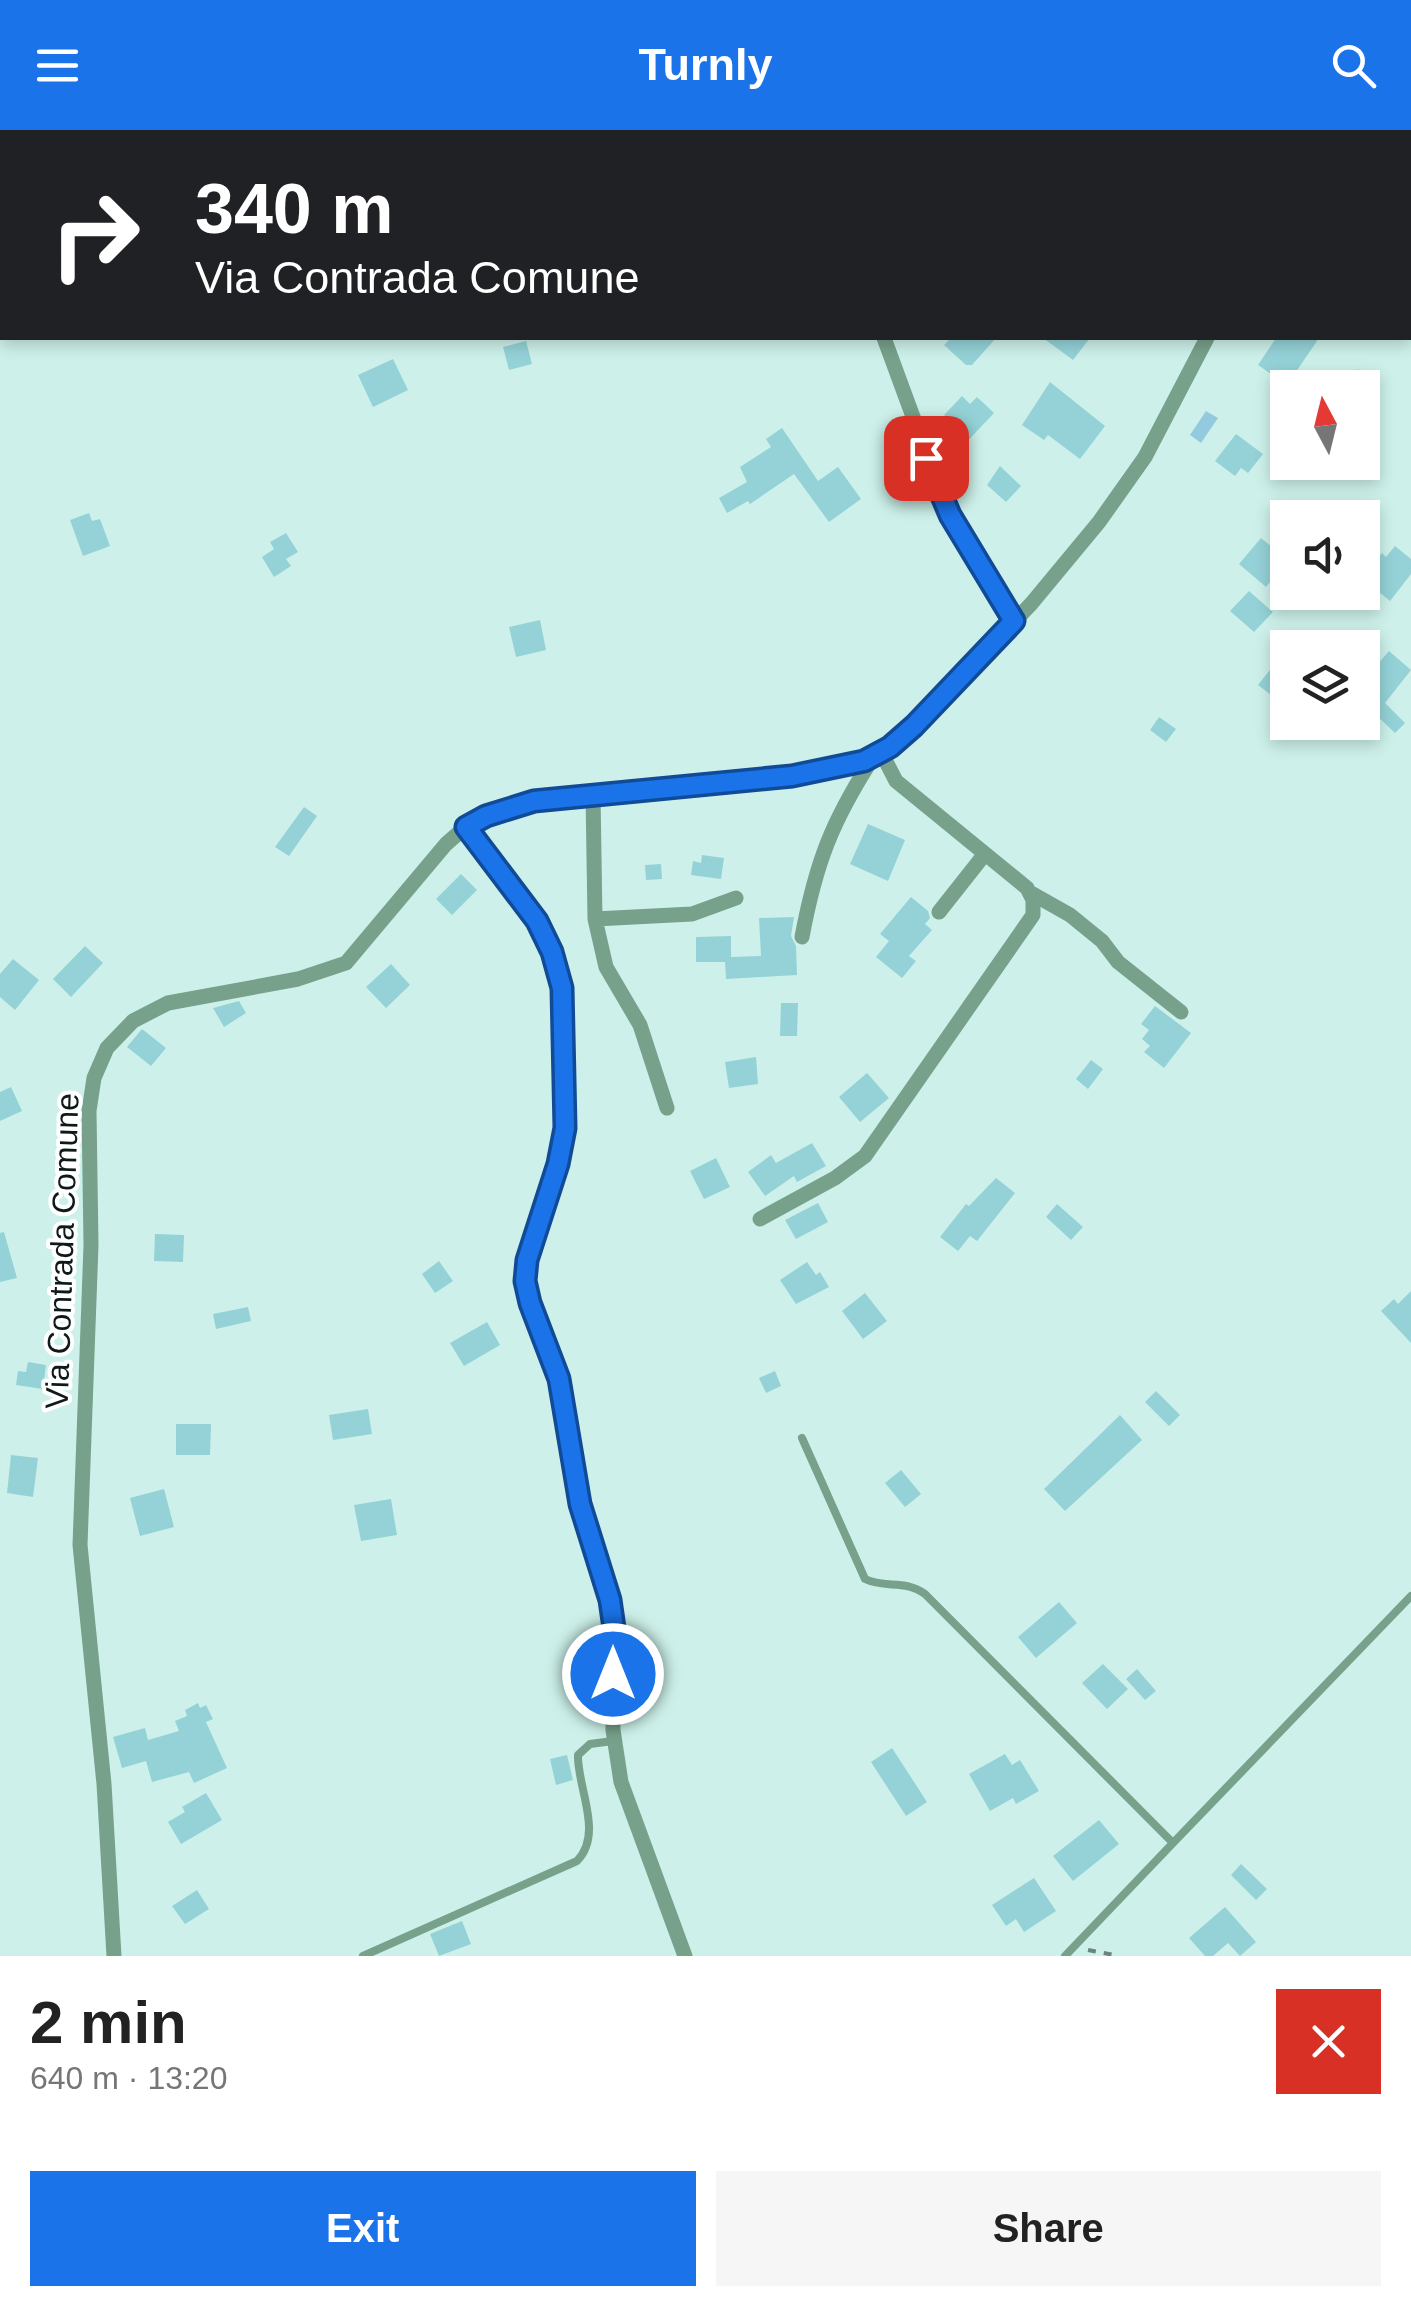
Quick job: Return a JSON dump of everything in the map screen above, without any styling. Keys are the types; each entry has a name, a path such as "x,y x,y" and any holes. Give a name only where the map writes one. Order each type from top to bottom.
{"street":[{"path":"885,340 944,501 1014,621"},
{"name":"Via Contrada Comune","path":"114,1956 104,1784 80,1556 91,1265 89,1110 103,1054 115,1038 160,1006 184,998 298,979 346,963 360,951 437,854 466,827 486,816 522,804 792,776 847,766 878,754 914,726 1051,581 1123,490 1153,443 1206,340"},
{"path":"802,937 825,842 846,800 878,754 896,781 1030,893 1098,938 1122,966 1181,1012"},
{"path":"593,795 595,919 606,967 640,1026 666,1108"},
{"path":"466,827 537,921 552,952 562,988 565,1128 558,1164 527,1260 525,1281 559,1379 578,1492 612,1610 614,1741 624,1793 685,1956"},
{"path":"939,912 984,855"},
{"path":"760,1219 835,1178 864,1156 1031,920 1034,908 1030,893"},
{"path":"595,919 692,914 736,898"}],"lane":[{"path":"802,1438 860,1574 869,1582 909,1584 926,1594 1173,1843"},
{"path":"1065,1956 1411,1596"},
{"path":"362,1956 562,1870 582,1857 588,1830 578,1755 590,1744 614,1741"}],"path":[{"path":"1074,1948 1119,1956"}],"water":[{"path":"1206,411 1218,418 1201,443 1190,435"}],"building":[{"path":"949,340 994,340 972,365 966,365 944,345"},
{"path":"1046,340 1088,340 1073,360"},
{"path":"1275,340 1318,340 1297,370 1270,370 1270,373 1258,365"},
{"path":"526,341 532,364 509,370 503,347"},
{"path":"393,359 408,390 373,407 358,375"},
{"path":"1050,382 1105,426 1080,459 1048,435 1044,440 1022,425"},
{"path":"962,396 970,404 977,397 994,413 961,448 941,429 950,420 944,415"},
{"path":"782,428 818,481 838,467 861,499 829,522 794,474 750,504 748,501 727,513 719,498 747,482 740,467 771,447 766,439"},
{"path":"1236,434 1263,454 1248,473 1241,468 1235,476 1215,461"},
{"path":"1000,466 1021,486 1006,502 987,485"},
{"path":"89,513 92,521 100,519 110,546 83,556 70,520"},
{"path":"286,533 298,552 286,559 291,566 274,577 262,557 274,549 270,542"},
{"path":"1261,538 1270,545 1270,582 1266,587 1239,564"},
{"path":"1395,546 1411,559 1411,574 1390,601 1380,593 1380,556 1386,557"},
{"path":"1249,591 1273,612 1254,632 1230,611"},
{"path":"540,620 546,650 516,657 509,627"},
{"path":"1389,651 1411,670 1385,703 1405,723 1395,733 1380,719 1380,661"},
{"path":"1270,670 1270,694 1258,685"},
{"path":"1159,717 1176,729 1166,742 1150,730"},
{"path":"304,807 317,816 289,856 275,847"},
{"path":"868,824 905,840 888,881 850,864"},
{"path":"702,855 724,858 721,879 691,875 693,861 701,863"},
{"path":"661,864 662,879 646,880 645,865"},
{"path":"461,874 477,890 452,915 436,899"},
{"path":"911,897 928,911 930,918 925,924 932,930 909,956 916,961 902,978 876,957 889,941 880,934"},
{"path":"794,917 791,936 796,946 797,975 726,979 725,962 696,962 696,937 731,936 731,957 761,956 759,918"},
{"path":"85,946 103,963 71,997 53,979"},
{"path":"13,959 39,980 15,1010 0,997 0,974"},
{"path":"391,964 410,985 386,1008 366,987"},
{"path":"239,1001 246,1013 224,1027 213,1008"},
{"path":"781,1003 798,1003 797,1036 780,1036"},
{"path":"1155,1006 1191,1033 1164,1068 1144,1052 1150,1046 1142,1039 1149,1030 1141,1024"},
{"path":"142,1029 166,1048 151,1066 127,1047"},
{"path":"756,1057 758,1084 729,1088 725,1062"},
{"path":"1091,1060 1103,1069 1088,1089 1076,1079"},
{"path":"867,1073 889,1098 860,1122 839,1097"},
{"path":"11,1087 22,1111 0,1121 0,1092"},
{"path":"812,1143 826,1166 797,1182 794,1176 765,1196 748,1172 771,1155 776,1163"},
{"path":"716,1158 730,1187 704,1199 690,1171"},
{"path":"996,1178 1015,1193 977,1241 970,1236 958,1251 940,1237 966,1204 969,1206"},
{"path":"818,1203 828,1222 796,1239 785,1220"},
{"path":"1057,1204 1083,1227 1071,1240 1046,1217"},
{"path":"4,1232 17,1278 0,1282 0,1233"},
{"path":"155,1234 184,1235 183,1262 154,1261"},
{"path":"439,1261 453,1281 435,1293 422,1274"},
{"path":"807,1262 816,1275 820,1272 829,1287 796,1304 780,1280"},
{"path":"1411,1291 1411,1343 1381,1311 1394,1299 1398,1304"},
{"path":"865,1293 887,1321 863,1339 842,1311"},
{"path":"248,1307 251,1321 216,1329 213,1314"},
{"path":"487,1322 500,1345 464,1366 450,1343"},
{"path":"28,1362 46,1365 43,1389 16,1385 18,1371 26,1372"},
{"path":"775,1371 781,1386 766,1393 759,1378"},
{"path":"1156,1391 1180,1415 1169,1426 1145,1402"},
{"path":"368,1409 372,1434 333,1440 329,1415"},
{"path":"1120,1415 1142,1440 1065,1511 1044,1489"},
{"path":"176,1424 211,1424 210,1455 176,1455"},
{"path":"11,1455 38,1458 33,1497 7,1493"},
{"path":"901,1470 921,1494 905,1507 885,1483"},
{"path":"164,1489 174,1527 140,1536 130,1498"},
{"path":"391,1499 397,1535 361,1541 354,1505"},
{"path":"1059,1602 1077,1623 1036,1658 1018,1637"},
{"path":"1103,1664 1128,1689 1107,1709 1082,1683"},
{"path":"1137,1669 1156,1691 1145,1700 1126,1679"},
{"path":"198,1703 200,1708 206,1705 213,1719 206,1722 227,1768 194,1783 189,1772 152,1782 146,1761 122,1768 113,1737 145,1728 148,1740 179,1731 175,1721 187,1716 185,1710"},
{"path":"892,1748 927,1802 906,1816 871,1762"},
{"path":"1005,1754 1012,1765 1020,1760 1039,1791 1016,1804 1013,1798 990,1811 969,1774"},
{"path":"567,1755 573,1780 556,1785 550,1759"},
{"path":"206,1793 222,1820 181,1844 168,1822 185,1812 182,1807"},
{"path":"1099,1820 1119,1844 1073,1881 1053,1856"},
{"path":"1241,1864 1267,1889 1256,1900 1231,1875"},
{"path":"1034,1878 1056,1911 1024,1932 1016,1919 1006,1926 992,1905"},
{"path":"197,1890 209,1909 185,1924 172,1906"},
{"path":"1225,1907 1256,1942 1240,1956 1228,1943 1213,1956 1205,1956 1189,1938"},
{"path":"462,1921 471,1944 439,1956 430,1934"}],"route":[{"path":"613,1674 610,1600 580,1504 559,1379 525,1281 527,1260 558,1164 565,1128 562,988 552,952 537,921 466,827 486,816 534,801 809,774 864,761 902,738 1014,621 950,515 926,458"}]}
